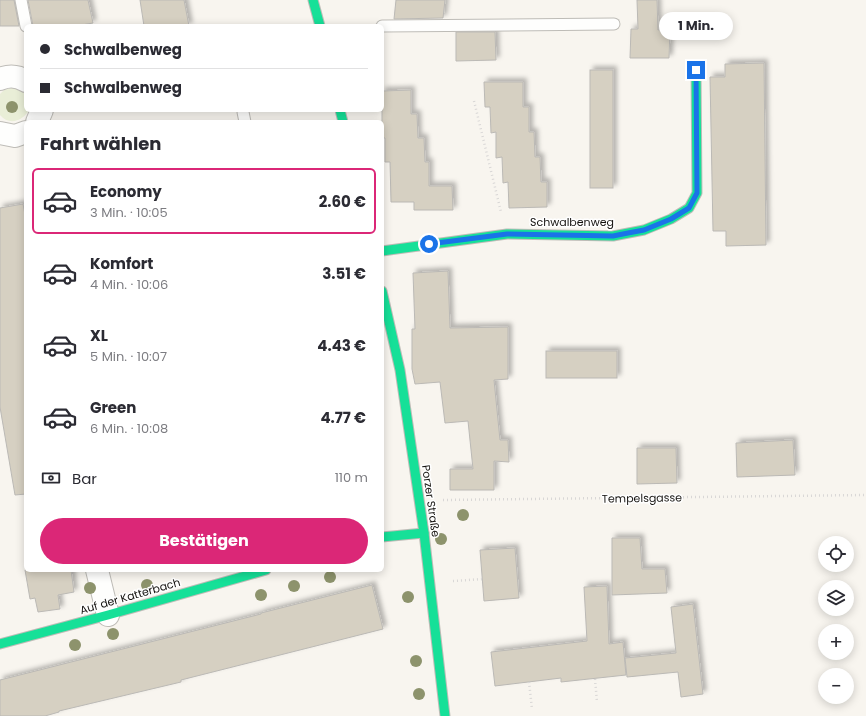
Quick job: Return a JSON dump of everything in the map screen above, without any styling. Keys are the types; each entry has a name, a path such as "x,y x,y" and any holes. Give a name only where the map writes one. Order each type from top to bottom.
{"street":[{"path":"313,0 319,24"},
{"name":"Schwalbenweg","path":"384,251 507,234 613,236 644,230 671,219 689,208 697,193 696,70"},
{"path":"0,134 15,136 24,133"},
{"name":"Porzer Straße","path":"384,308 386,326 400,370 424,533 445,716"},
{"path":"384,536 424,533"},
{"path":"97,572 108,615"},
{"name":"Auf der Katterbach","path":"0,644 259,572"}],"lane":[{"path":"21,0 26,24"},
{"path":"384,26 614,24"}],"path":[{"path":"474,101 507,234"},
{"name":"Tempelsgasse","path":"419,500 866,495"},
{"path":"429,583 483,579"},
{"path":"595,679 597,702"},
{"path":"529,682 532,709"}],"green space":[{"path":"11,88 17,89 24,93 24,112 28,112 16,121 7,120 0,115 0,94 4,90"}],"building":[{"path":"0,0 14,0 19,26 0,26"},
{"path":"28,0 88,0 93,23 87,24 33,24"},
{"path":"140,0 184,0 189,24 144,24"},
{"path":"396,0 445,0 443,18 394,19"},
{"path":"637,0 657,0 658,30 670,30 669,58 630,58 631,29 638,29"},
{"path":"456,32 495,32 496,60 456,61"},
{"path":"764,63 766,245 726,246 726,231 713,231 710,77 725,77 725,64"},
{"path":"590,70 613,70 613,188 590,188"},
{"path":"484,82 523,82 523,107 529,107 529,132 534,132 535,157 540,157 541,182 547,182 547,207 509,208 508,182 503,183 502,157 496,158 496,132 491,133 490,107 485,107"},
{"path":"411,90 411,114 417,114 418,138 424,138 425,162 429,162 429,186 452,186 453,210 414,210 414,202 391,202 390,162 385,162 384,120 382,120 382,112 384,112 384,91"},
{"path":"23,204 24,209 24,494 15,495 0,407 0,208"},
{"path":"448,271 450,328 508,327 508,379 494,380 500,440 508,440 509,462 494,461 494,490 450,490 450,469 473,469 468,421 445,423 440,382 415,384 412,369 412,329 415,329 413,273"},
{"path":"546,351 617,351 617,378 546,378"},
{"path":"793,440 795,475 737,477 736,443"},
{"path":"637,448 676,448 677,483 637,484"},
{"path":"612,538 640,538 642,569 665,569 667,593 612,595"},
{"path":"515,548 519,598 484,601 480,550"},
{"path":"25,572 71,572 74,592 58,595 60,609 38,612 35,598 30,599"},
{"path":"372,585 383,629 181,680 181,682 59,711 45,716 0,716 0,680"},
{"path":"607,586 609,644 623,642 626,675 561,682 561,678 495,686 491,652 587,641 584,587"},
{"path":"693,604 703,694 681,697 678,672 627,677 625,658 676,653 671,607"}],"traffic: fast":[{"path":"313,0 319,24"},
{"path":"384,251 507,234 613,236 644,230 671,219 689,208 697,193 696,70"},
{"path":"340,112 342,120"},
{"path":"384,300 400,370 424,533 445,716"},
{"path":"384,537 424,533"},
{"path":"0,644 259,572"}],"route":[{"path":"429,244 507,234 613,236 644,230 671,219 689,208 697,193 696,70"}]}
